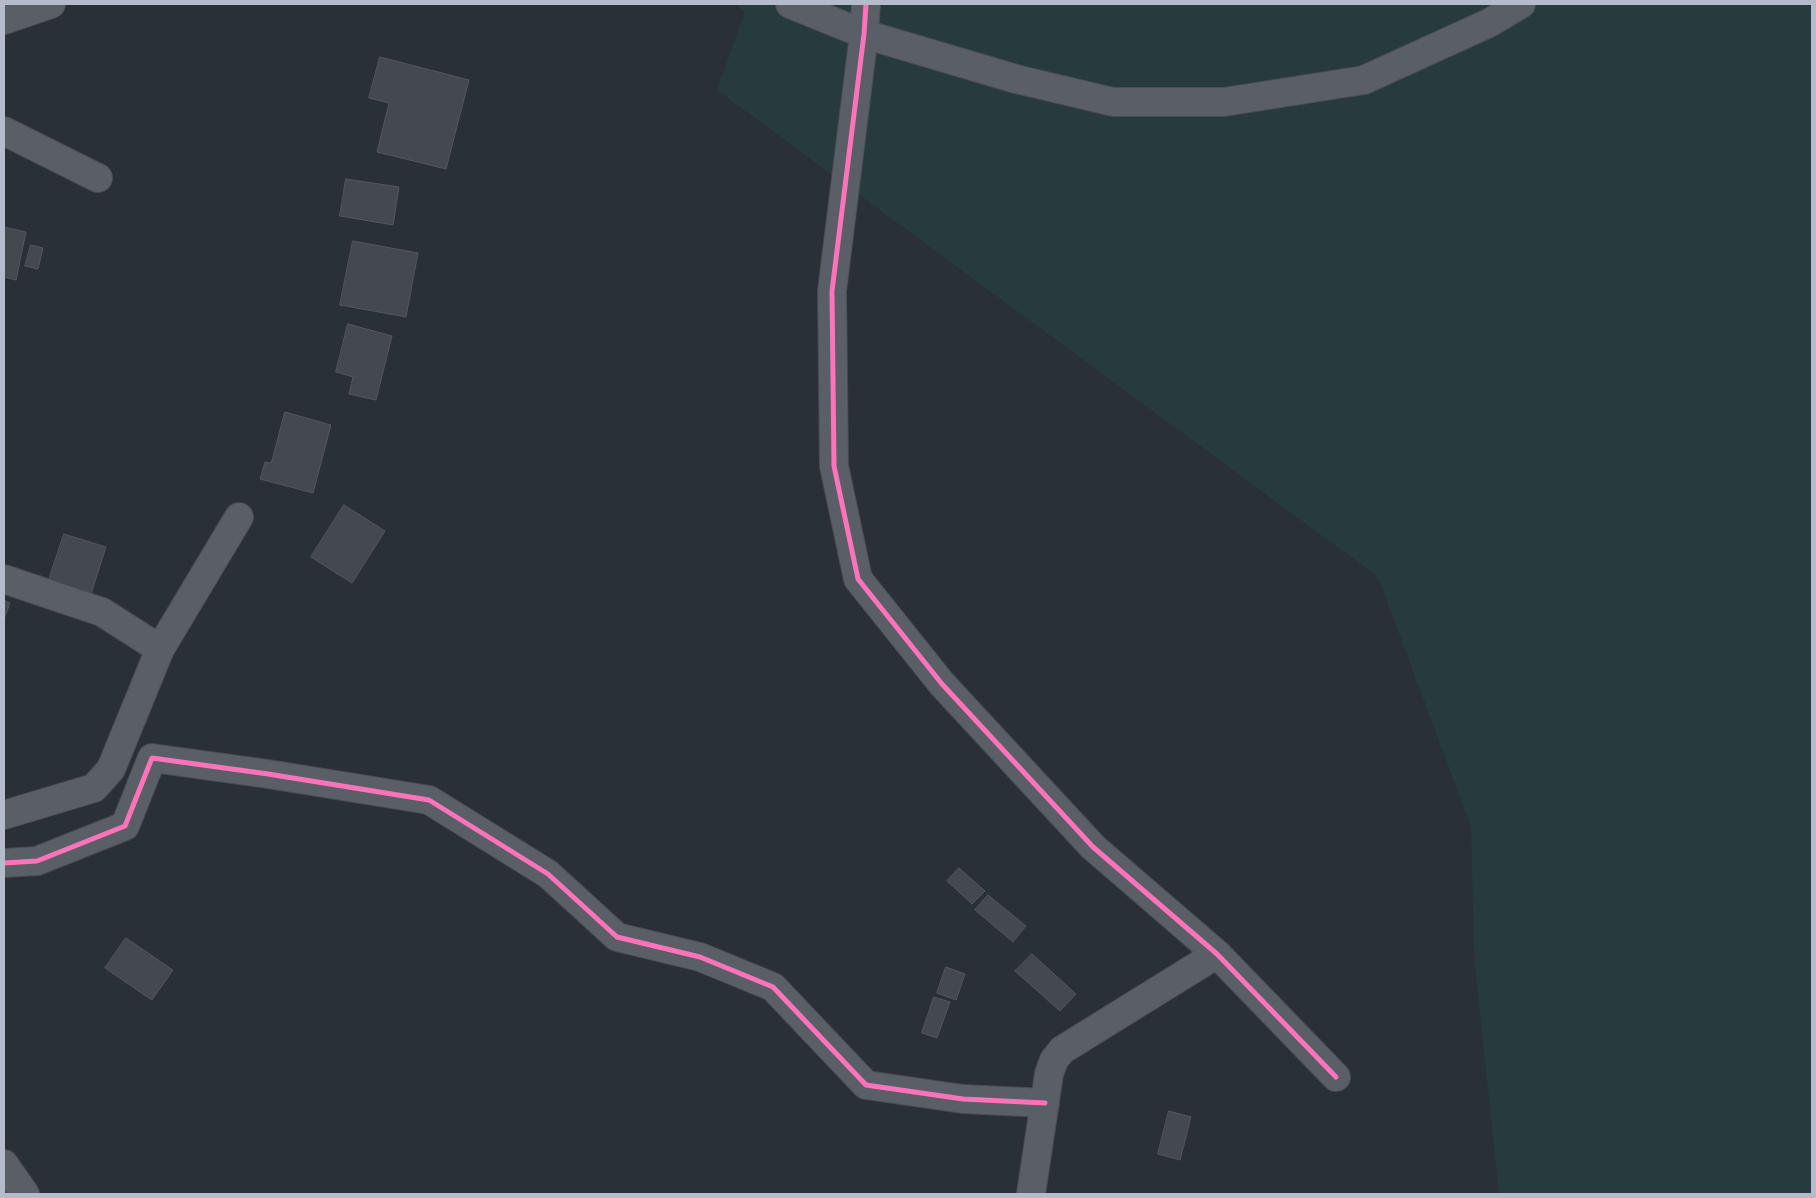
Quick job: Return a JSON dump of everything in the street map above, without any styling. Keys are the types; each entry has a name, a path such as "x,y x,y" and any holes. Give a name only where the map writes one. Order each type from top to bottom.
{"street":[{"path":"4,20 51,4"},
{"path":"790,4 864,34 1016,79 1113,102 1224,102 1364,80 1489,23 1521,4"},
{"path":"866,4 864,34 832,291 834,466 858,579 942,684 1093,847 1217,954 1336,1077"},
{"path":"4,131 98,178"},
{"path":"4,815 94,788 111,769 146,679 160,649 239,517"},
{"path":"4,580 102,612 160,649"},
{"path":"4,863 37,861 125,826 152,758 268,774 429,800 548,874 618,937 700,957 773,987 866,1085 963,1099 1045,1103"},
{"path":"1031,1194 1049,1074 1054,1060 1062,1050 1217,954"},
{"path":"4,1164 25,1194"}],"green space":[{"path":"735,4 1812,4 1812,1194 1499,1194 1474,956 1471,827 1378,577 717,90 745,12"}],"building":[{"path":"380,57 469,80 446,169 377,152 389,103 369,98"},
{"path":"346,179 399,187 393,225 340,216"},
{"path":"4,227 26,232 16,280 4,277"},
{"path":"353,241 418,253 406,317 340,305"},
{"path":"31,245 43,248 38,269 25,266"},
{"path":"348,324 392,336 376,400 349,394 353,377 336,372"},
{"path":"285,412 331,425 313,493 260,479 265,462 271,463"},
{"path":"344,505 385,531 352,583 311,557"},
{"path":"64,534 106,547 91,594 49,580"},
{"path":"4,600 10,603 4,619"},
{"path":"959,868 985,891 972,904 947,881"},
{"path":"988,895 1026,926 1013,942 975,910"},
{"path":"126,938 173,970 152,1000 105,968"},
{"path":"1032,954 1076,994 1060,1011 1015,971"},
{"path":"946,967 965,974 956,1000 937,993"},
{"path":"934,997 950,1002 937,1038 922,1033"},
{"path":"1169,1111 1191,1117 1180,1160 1158,1154"}],"cycle path":[{"path":"866,4 864,34 832,291 834,466 858,579 942,684 1093,847 1217,954 1336,1077"},
{"path":"4,863 37,861 125,826 152,758 268,774 429,800 548,874 617,937 700,957 773,987 866,1085 963,1099 1045,1103"}]}
